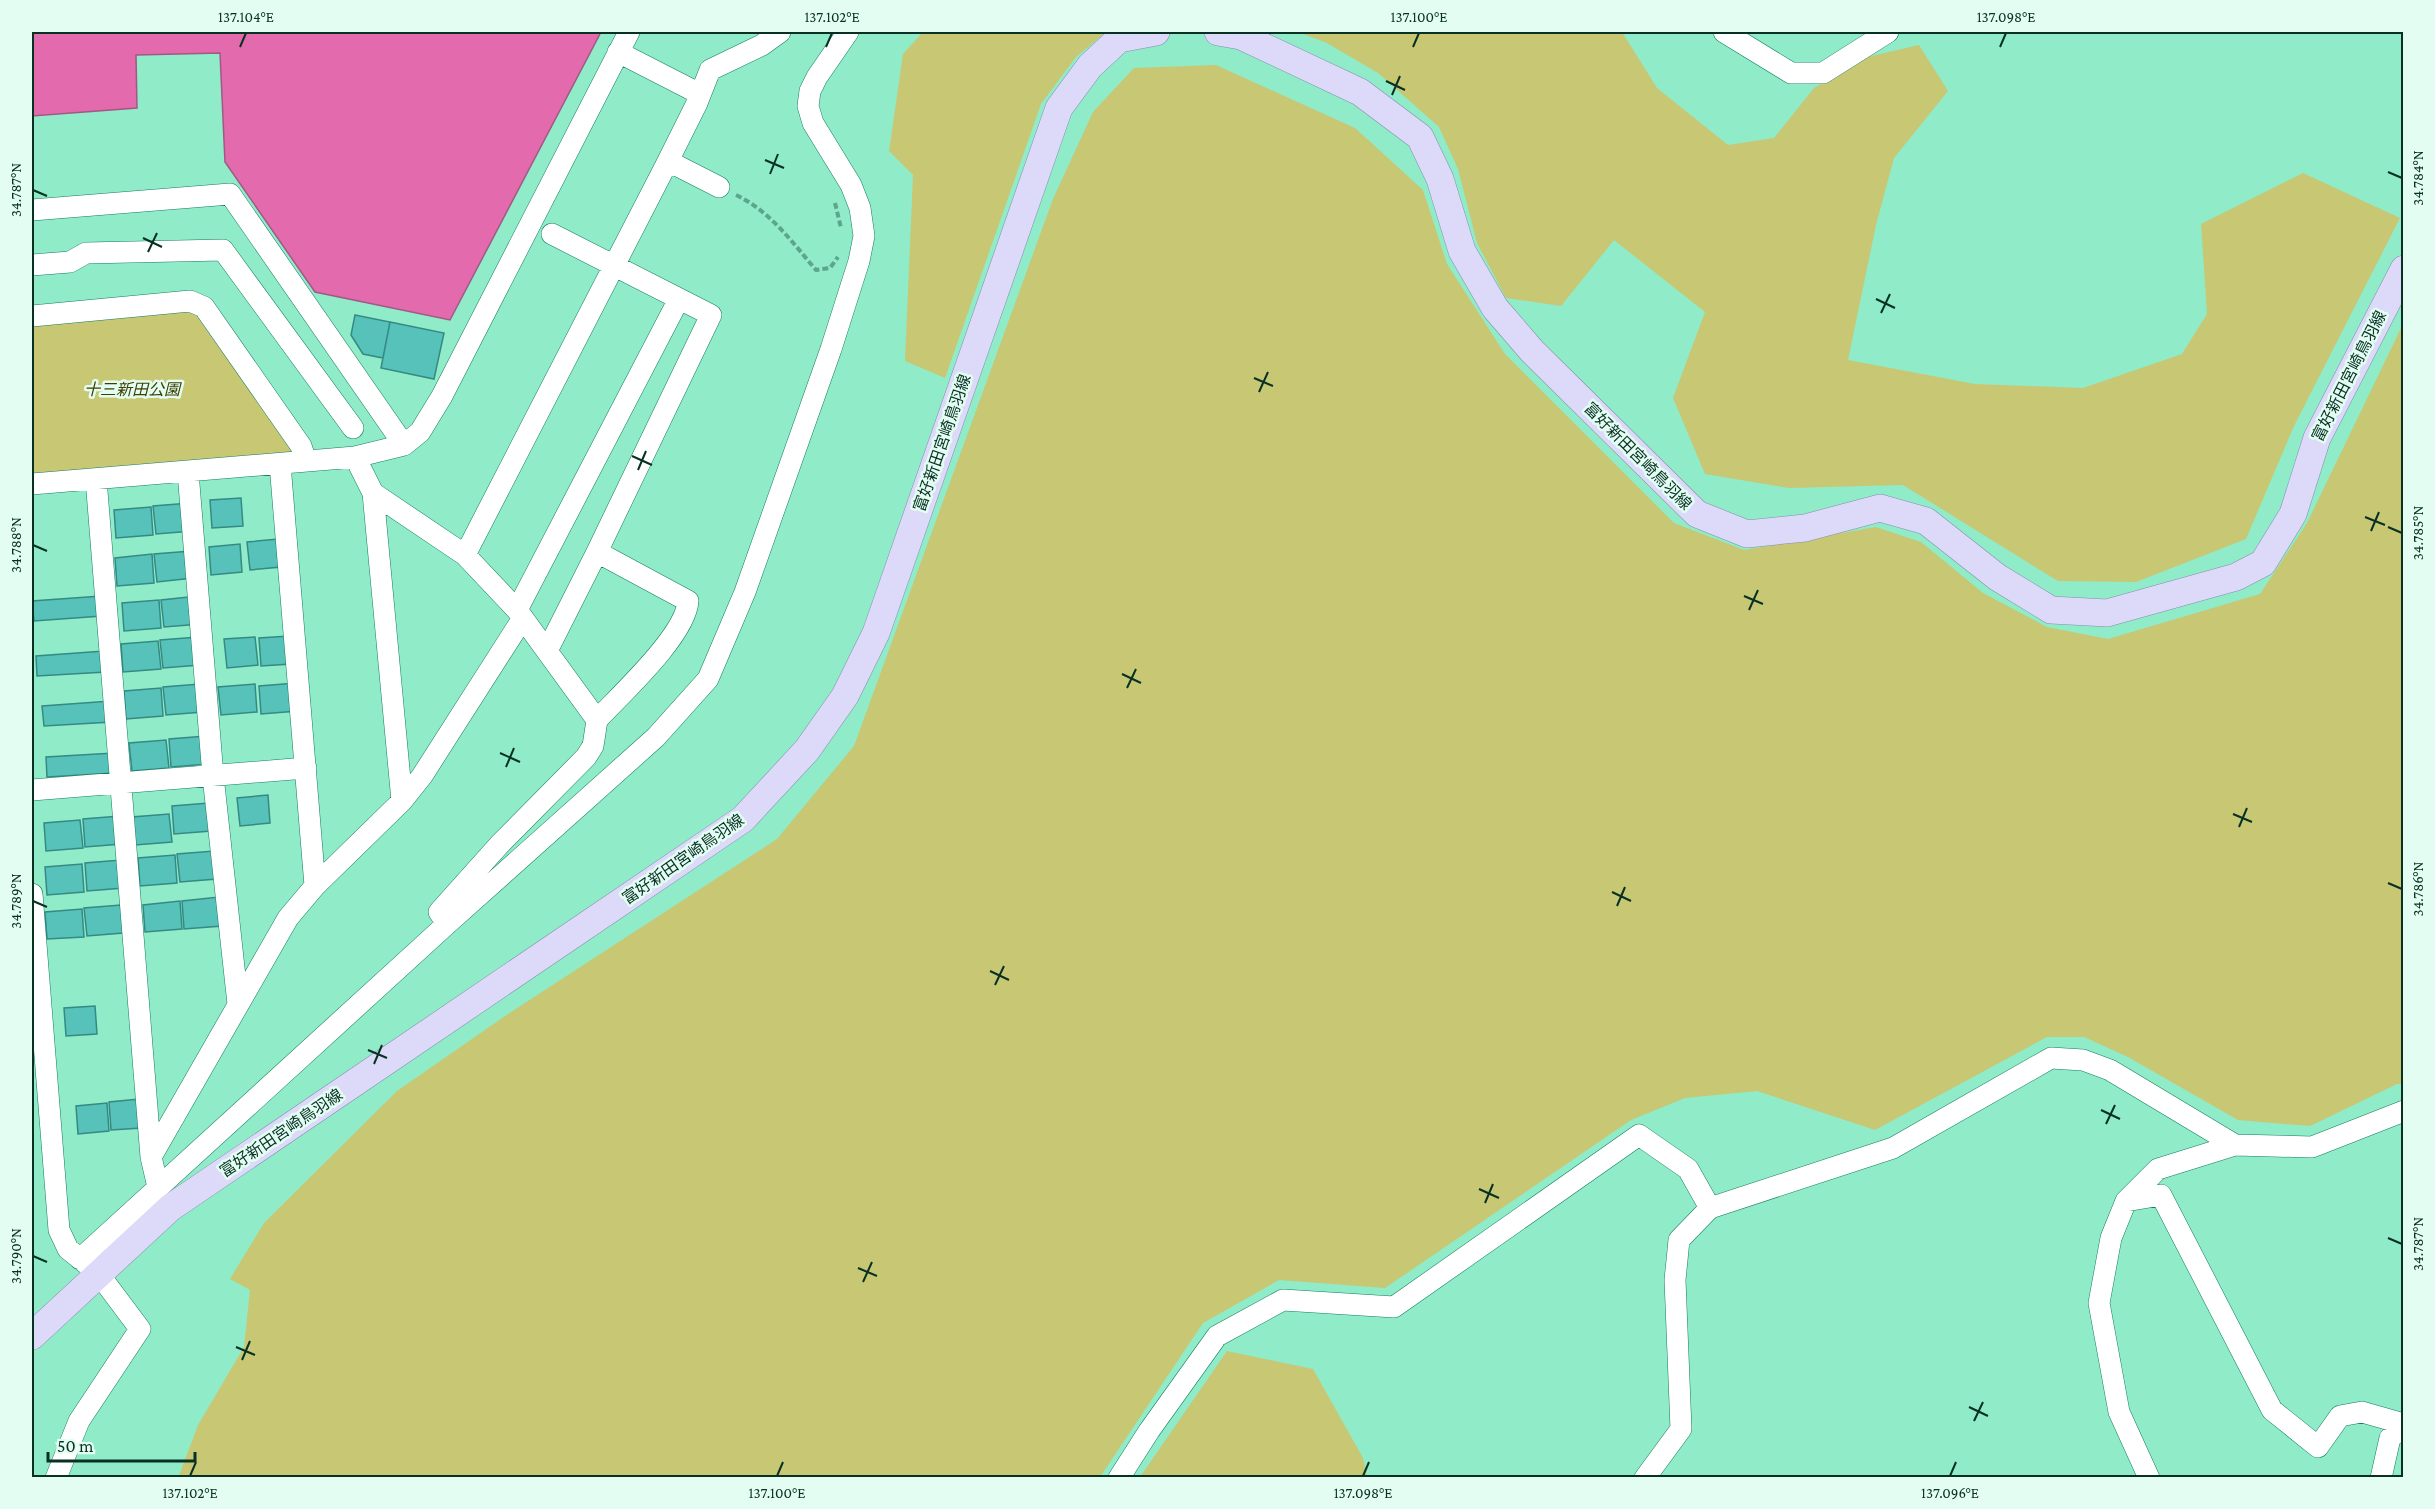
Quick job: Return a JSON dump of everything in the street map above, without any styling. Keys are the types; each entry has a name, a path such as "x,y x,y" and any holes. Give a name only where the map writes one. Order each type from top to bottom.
{"main road":[{"name":"富好新田宮崎鳥羽線","path":"32,1336 89,1266 170,1208 743,819 807,750 845,696 876,633 1059,108 1090,66 1119,39 1156,32"},
{"name":"富好新田宮崎鳥羽線","path":"1218,32 1241,36 1360,92 1420,137 1440,179 1462,251 1495,308 1532,351 1696,514 1747,534 1805,528 1880,508 1926,521 1996,577 2051,610 2106,613 2236,577 2262,563 2293,514 2317,438 2403,269"}],"street":[{"path":"32,484 355,457 404,445 420,432 442,396 629,32"},
{"path":"465,555 668,161 710,70 762,45 780,32"},
{"path":"89,1266 158,1187 656,737 708,679 745,592 854,280 864,236 860,208 850,185 813,123 808,106 810,91 817,76 848,32"},
{"path":"1724,32 1791,73 1823,73 1888,32"},
{"path":"618,52 700,94"},
{"path":"668,161 719,187"},
{"path":"32,210 230,194 404,445"},
{"path":"547,651 711,315 552,234"},
{"path":"32,265 70,262 86,253 223,250 353,428"},
{"path":"151,1157 288,918 315,886 402,801 422,776 520,614 679,299"},
{"path":"32,316 190,301 204,307 301,446 306,461"},
{"path":"355,457 373,493 402,801"},
{"path":"280,464 315,886"},
{"path":"188,472 213,776 238,1004"},
{"path":"96,479 151,1157 158,1187"},
{"path":"373,493 465,555 520,614 597,720"},
{"path":"447,924 439,912 499,845 586,757 593,746 597,720 669,642 680,626 688,601 597,552"},
{"path":"32,790 306,768"},
{"path":"32,894 59,1230 68,1249 89,1266 140,1329 79,1421 56,1478"},
{"path":"1645,1478 1681,1429 1675,1280 1679,1240 1710,1208 1893,1148 2051,1058 2082,1060 2110,1070 2235,1145"},
{"path":"2149,1478 2119,1412 2099,1303 2110,1238 2126,1200 2158,1169 2235,1145 2312,1147 2403,1111"},
{"path":"1119,1478 1149,1431 1217,1336 1283,1300 1394,1307 1639,1135 1688,1169 1710,1208"},
{"path":"2126,1200 2161,1195 2272,1410 2318,1447 2340,1416 2362,1412 2403,1425 2390,1438 2381,1478"}],"path":[{"path":"843,236 830,184 850,185"},
{"path":"719,187 749,201 773,220 816,270 830,268 840,254"}],"green space":[{"path":"923,32 1106,32 1076,57 1041,104 945,378 905,361 913,175 889,151 903,54"},
{"path":"1298,32 1622,32 1657,88 1728,145 1774,138 1814,88 1867,57 1919,45 1948,91 1894,158 1876,225 1848,360 1975,384 2083,388 2182,354 2207,314 2201,224 2303,173 2400,218 2294,426 2246,539 2136,582 2058,581 1903,485 1789,488 1705,474 1673,398 1705,312 1614,240 1561,306 1506,298 1477,243 1458,169 1439,127 1378,73 1327,43"},
{"path":"1216,65 1355,128 1423,190 1447,264 1505,354 1674,523 1744,550 1876,527 1921,542 1983,593 2047,627 2108,639 2260,594 2307,523 2403,324 2403,1084 2397,1084 2310,1126 2238,1120 2128,1057 2084,1037 2047,1037 1875,1130 1757,1091 1685,1098 1631,1120 1385,1288 1279,1280 1203,1323 1100,1477 178,1478 198,1425 244,1347 250,1290 230,1279 264,1223 397,1091 505,1016 777,839 854,746 1053,199 1093,112 1134,68"},
{"name":"十三新田公園","path":"188,307 199,312 294,445 292,453 32,476 32,320"},
{"path":"1227,1351 1313,1369 1363,1458 1367,1477 1140,1477"}],"shaded area":[{"path":"32,32 601,32 450,320 315,292 225,162 220,53 136,55 137,108 32,116"}],"building":[{"path":"355,315 390,322 383,358 363,354 351,335"},
{"path":"390,322 444,333 434,379 381,368"},
{"path":"241,498 243,526 212,528 210,500"},
{"path":"190,503 193,531 156,534 153,506"},
{"path":"151,507 153,535 116,538 114,510"},
{"path":"278,539 281,567 250,570 247,542"},
{"path":"240,544 242,572 211,575 209,547"},
{"path":"191,551 193,578 157,582 154,554"},
{"path":"152,554 154,583 117,586 115,558"},
{"path":"101,596 102,616 34,621 32,601"},
{"path":"198,596 201,624 164,627 161,600"},
{"path":"159,600 161,628 124,631 122,603"},
{"path":"289,636 291,664 261,666 259,638"},
{"path":"198,637 200,665 163,668 160,640"},
{"path":"255,637 258,665 227,668 224,639"},
{"path":"158,641 161,669 123,672 121,644"},
{"path":"104,651 106,672 37,676 36,656"},
{"path":"296,683 298,711 261,714 259,686"},
{"path":"200,684 203,712 166,715 163,687"},
{"path":"255,684 257,712 221,715 218,687"},
{"path":"161,688 163,716 126,719 124,691"},
{"path":"111,701 112,722 44,726 42,706"},
{"path":"206,736 208,764 171,767 169,739"},
{"path":"166,740 169,768 132,771 129,743"},
{"path":"114,753 115,773 47,777 46,757"},
{"path":"268,795 270,823 240,826 237,798"},
{"path":"209,803 211,831 174,834 172,806"},
{"path":"169,814 172,842 135,845 132,817"},
{"path":"120,816 122,844 85,847 83,819"},
{"path":"80,820 83,848 46,851 44,823"},
{"path":"214,851 217,879 180,882 177,854"},
{"path":"175,855 177,883 140,886 138,858"},
{"path":"121,860 124,888 87,891 85,863"},
{"path":"82,864 84,892 47,895 45,867"},
{"path":"219,897 222,926 184,929 182,901"},
{"path":"180,901 182,929 145,932 143,905"},
{"path":"121,905 123,933 87,936 84,908"},
{"path":"82,909 84,937 47,939 45,912"},
{"path":"95,1006 97,1034 66,1036 64,1008"},
{"path":"139,1099 142,1128 111,1130 109,1102"},
{"path":"107,1103 109,1131 78,1134 76,1106"}]}
